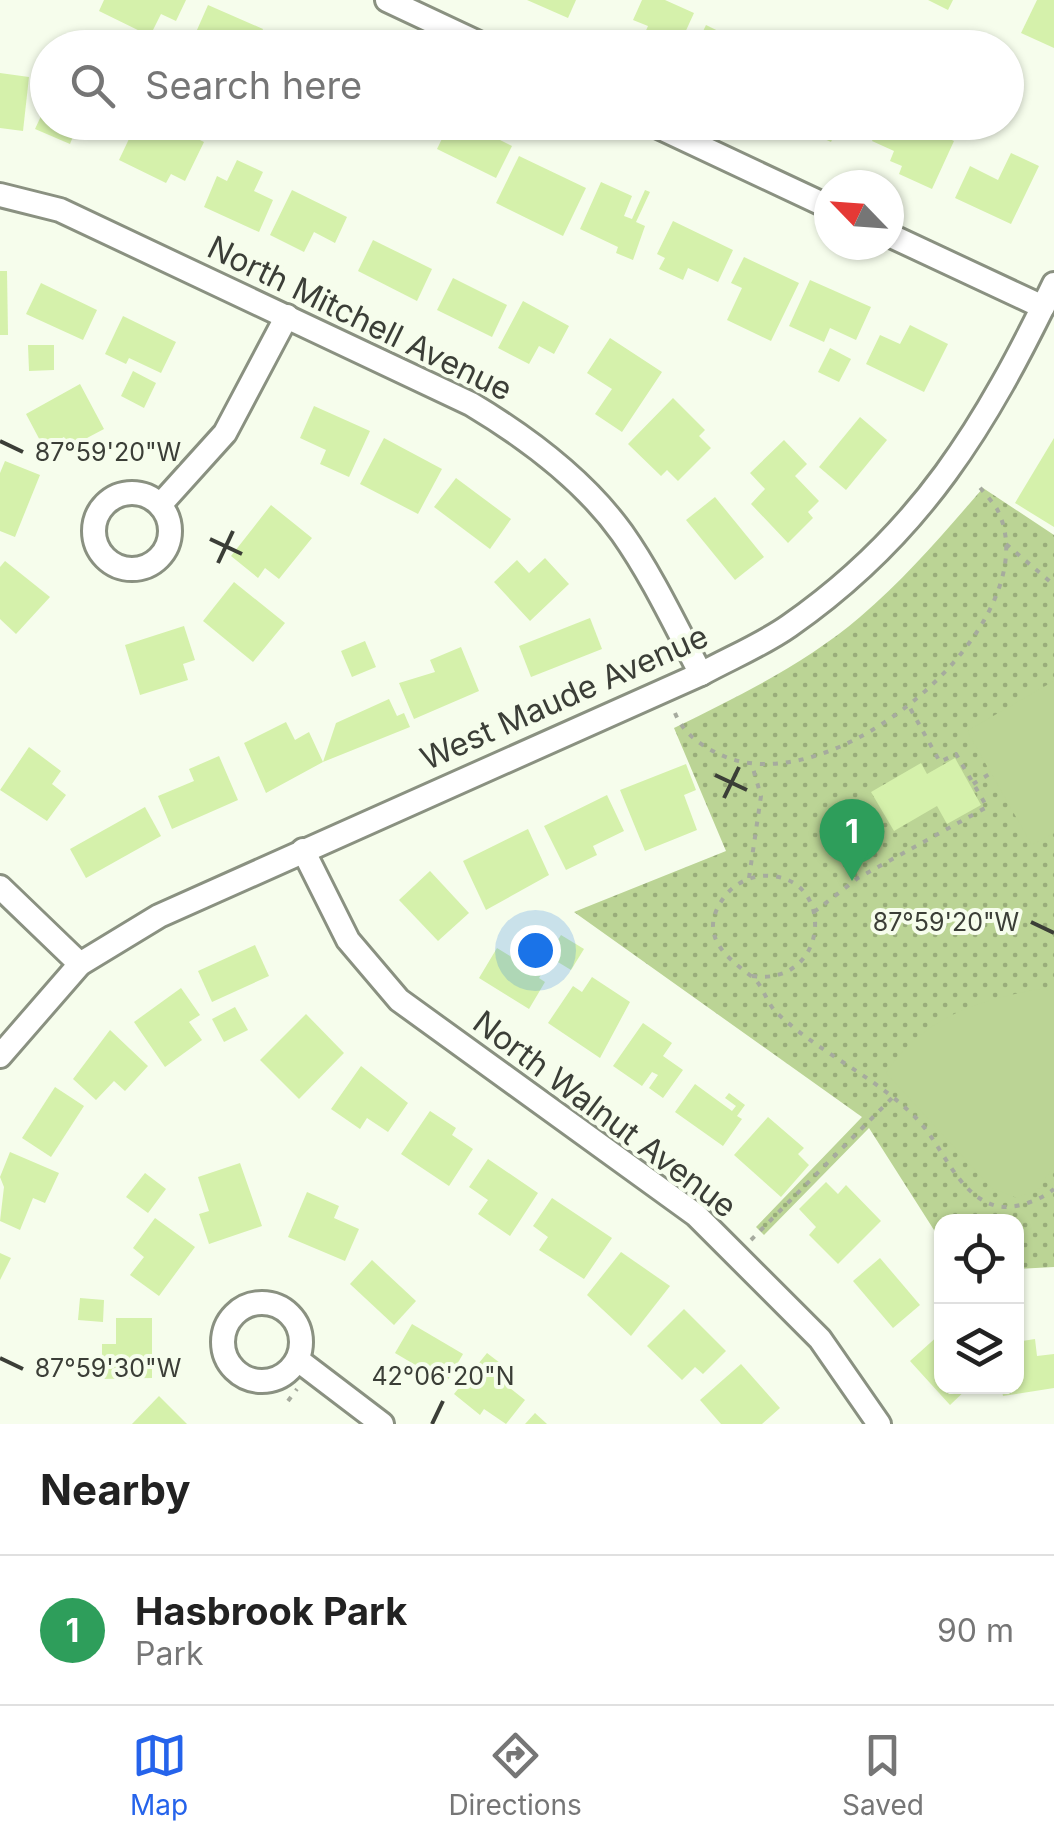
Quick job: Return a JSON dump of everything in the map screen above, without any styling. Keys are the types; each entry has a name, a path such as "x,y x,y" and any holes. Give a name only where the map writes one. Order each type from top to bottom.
{"street":[{"path":"387,0 450,30"},
{"path":"686,140 814,200"},
{"name":"North Mitchell Avenue","path":"0,194 60,210 471,404 513,429 556,465 620,531 701,674"},
{"path":"904,242 1042,307"},
{"name":"West Maude Avenue","path":"0,1056 80,964 159,916 701,674 788,627 873,558 932,494 983,423 1054,284"},
{"path":"160,505 225,433 288,316"},
{"name":"North Walnut Avenue","path":"304,850 348,940 399,1000 696,1215 820,1339 879,1424"},
{"path":"0,888 80,964"},
{"path":"298,1360 382,1424"}],"path":[{"path":"664,690 678,722 700,744 727,758 752,764 796,762 837,750 910,708 944,676 983,620 1001,584 1006,544 999,512 978,485"},
{"path":"1006,544 1054,585"},
{"path":"814,912 858,878 987,807 956,754 940,762 910,708"},
{"path":"749,878 761,796 752,764"},
{"path":"973,784 991,774"},
{"path":"772,876 789,881 802,891 814,912 814,942 805,959 774,977 752,976 731,964 715,938 720,902 732,888 749,878 772,876"},
{"path":"752,976 774,1011 917,1118 973,1193 998,1206 1017,1206 1054,1189"},
{"path":"737,1256 892,1098"}],"green space":[{"path":"983,488 1054,535 1054,1267 1024,1269 1024,1214 934,1214 934,1230 869,1128 764,1235 756,1227 862,1117 574,912 726,851 674,728 817,650 877,602"},
{"path":"1054,681 1054,833 1032,845 967,731"},
{"path":"1040,989 1054,991 1054,1164 1040,1188 1017,1198 992,1188 886,1073 916,1038 953,1014"}],"building":[{"path":"104,0 186,0 176,21 161,14 153,30 138,30 99,11"},
{"path":"527,0 576,0 568,18"},
{"path":"642,0 665,0 694,13 686,30 646,30 648,26 633,20"},
{"path":"928,0 953,0 948,10"},
{"path":"1037,0 1054,0 1054,48 1024,34"},
{"path":"208,5 263,29 263,30 197,30"},
{"path":"0,73 29,77 23,131 0,128"},
{"path":"128,140 204,142 185,181 171,174 166,183 119,160"},
{"path":"441,140 500,140 512,146 496,178 437,149"},
{"path":"872,140 954,141 932,189 904,176 902,166 890,161 894,151"},
{"path":"1011,153 1039,166 1011,224 955,198 970,166 998,180"},
{"path":"519,156 586,188 563,236 496,203"},
{"path":"237,160 263,172 254,191 273,200 259,232 204,207 217,176 227,181"},
{"path":"601,182 632,196 624,216 632,219 645,190 650,192 636,222 645,226 633,260 616,253 618,247 580,229"},
{"path":"292,190 347,217 335,243 314,232 304,252 270,235"},
{"path":"673,221 733,250 718,282 688,268 683,280 659,269 665,258 657,254"},
{"path":"373,240 432,269 417,301 358,271"},
{"path":"744,257 799,283 771,341 727,320 742,288 731,283"},
{"path":"0,271 7,271 8,335 0,335"},
{"path":"453,278 507,305 492,337 437,310"},
{"path":"810,280 871,307 856,340 830,328 824,342 789,326"},
{"path":"41,283 97,310 83,340 26,314"},
{"path":"523,301 569,326 554,354 539,346 529,364 498,348"},
{"path":"123,316 176,342 161,373 129,358 126,364 105,354"},
{"path":"910,325 948,344 924,392 866,364 880,335 900,344"},
{"path":"610,338 662,372 622,432 595,414 612,389 587,373"},
{"path":"28,345 54,345 54,370 29,371"},
{"path":"830,348 851,359 839,382 818,372"},
{"path":"133,371 156,383 144,408 121,396"},
{"path":"80,384 104,429 70,447 64,437 44,448 26,414"},
{"path":"673,398 705,430 699,436 711,448 678,481 667,470 661,476 628,444"},
{"path":"314,406 370,431 349,477 320,464 326,450 300,438"},
{"path":"860,417 887,440 846,490 819,467"},
{"path":"384,438 442,469 418,514 360,484"},
{"path":"1054,438 1054,527 1015,503"},
{"path":"784,440 807,464 795,476 819,501 808,512 813,518 788,543 751,504 765,489 750,473"},
{"path":"5,461 40,475 15,537 0,531 0,473"},
{"path":"456,478 511,519 490,549 434,507"},
{"path":"715,497 764,557 735,580 686,520"},
{"path":"271,505 312,538 279,579 265,568 258,578 231,556"},
{"path":"545,558 569,584 530,621 494,582 517,560 529,573"},
{"path":"5,561 50,597 16,634 0,619 0,567"},
{"path":"234,582 285,623 253,662 203,621"},
{"path":"590,618 602,649 531,677 519,646"},
{"path":"184,626 195,660 183,664 188,680 140,695 125,645"},
{"path":"365,641 376,667 352,677 341,651"},
{"path":"461,647 479,691 414,719 399,683 435,672 430,660"},
{"path":"389,699 397,716 404,713 410,727 323,762 336,723"},
{"path":"286,722 295,740 309,732 323,762 266,793 244,743"},
{"path":"29,747 61,771 52,784 66,795 47,821 0,790"},
{"path":"219,756 238,800 172,829 158,796 194,781 189,769"},
{"path":"955,758 981,805 947,824 937,806 894,831 871,792 921,763 927,774"},
{"path":"686,764 696,790 684,795 697,830 645,851 620,790"},
{"path":"607,795 624,831 593,846 597,855 566,870 544,826"},
{"path":"145,807 161,836 86,878 70,849"},
{"path":"528,829 549,875 486,910 463,861"},
{"path":"430,871 469,913 438,941 399,900"},
{"path":"561,935 584,949 571,970 548,956"},
{"path":"255,945 269,976 212,1002 198,971"},
{"path":"516,946 548,965 539,978 545,982 529,1009 479,978 497,948 510,956"},
{"path":"592,977 630,1002 600,1058 548,1023 573,986 582,992"},
{"path":"181,988 200,1015 189,1022 202,1040 165,1067 134,1022"},
{"path":"235,1007 248,1030 224,1042 212,1019"},
{"path":"306,1014 344,1053 299,1099 260,1060"},
{"path":"643,1023 672,1043 663,1056 683,1070 663,1098 649,1088 658,1075 652,1072 642,1086 613,1066"},
{"path":"110,1030 148,1066 125,1091 114,1081 96,1100 73,1079"},
{"path":"361,1066 408,1103 388,1132 367,1118 360,1129 331,1109"},
{"path":"695,1084 732,1111 736,1106 725,1098 729,1093 745,1105 737,1116 742,1119 723,1146 675,1112"},
{"path":"55,1087 84,1106 51,1157 22,1138"},
{"path":"430,1111 456,1128 452,1135 473,1149 449,1186 401,1154"},
{"path":"768,1117 804,1148 798,1154 809,1165 781,1197 734,1155"},
{"path":"10,1152 59,1173 45,1203 33,1198 20,1230 0,1221 4,1187 0,1177"},
{"path":"488,1159 538,1193 510,1236 478,1214 488,1200 469,1187"},
{"path":"240,1163 262,1226 209,1244 199,1214 209,1211 198,1177"},
{"path":"145,1173 166,1189 148,1213 126,1197"},
{"path":"826,1182 838,1194 846,1185 881,1221 838,1264 809,1235 816,1227 799,1209"},
{"path":"307,1192 339,1206 334,1218 359,1229 345,1261 288,1237"},
{"path":"552,1198 612,1238 584,1279 539,1250 548,1237 533,1226"},
{"path":"155,1218 195,1247 159,1296 130,1275 144,1257 133,1248"},
{"path":"621,1252 670,1286 631,1336 587,1295"},
{"path":"0,1253 11,1258 0,1280"},
{"path":"880,1258 920,1305 893,1328 853,1281"},
{"path":"372,1260 416,1301 394,1325 350,1284"},
{"path":"80,1298 104,1300 103,1322 78,1320"},
{"path":"684,1309 726,1351 703,1374 695,1367 682,1380 647,1346"},
{"path":"116,1318 152,1318 152,1378 102,1379 102,1344 116,1344"},
{"path":"412,1324 463,1354 446,1383 395,1353"},
{"path":"934,1339 934,1387 910,1361"},
{"path":"1035,1339 1037,1356 1054,1354 1054,1388 1024,1393 1024,1341"},
{"path":"487,1353 513,1373 505,1384 525,1400 506,1424 484,1409 480,1415 454,1394"},
{"path":"741,1364 780,1408 762,1424 721,1424 700,1400"},
{"path":"940,1394 962,1394 950,1405"},
{"path":"159,1396 187,1424 132,1424"},
{"path":"535,1413 547,1424 525,1424"}],"place":[{"name":"Hasbrook Park","path":"852,881"}]}
